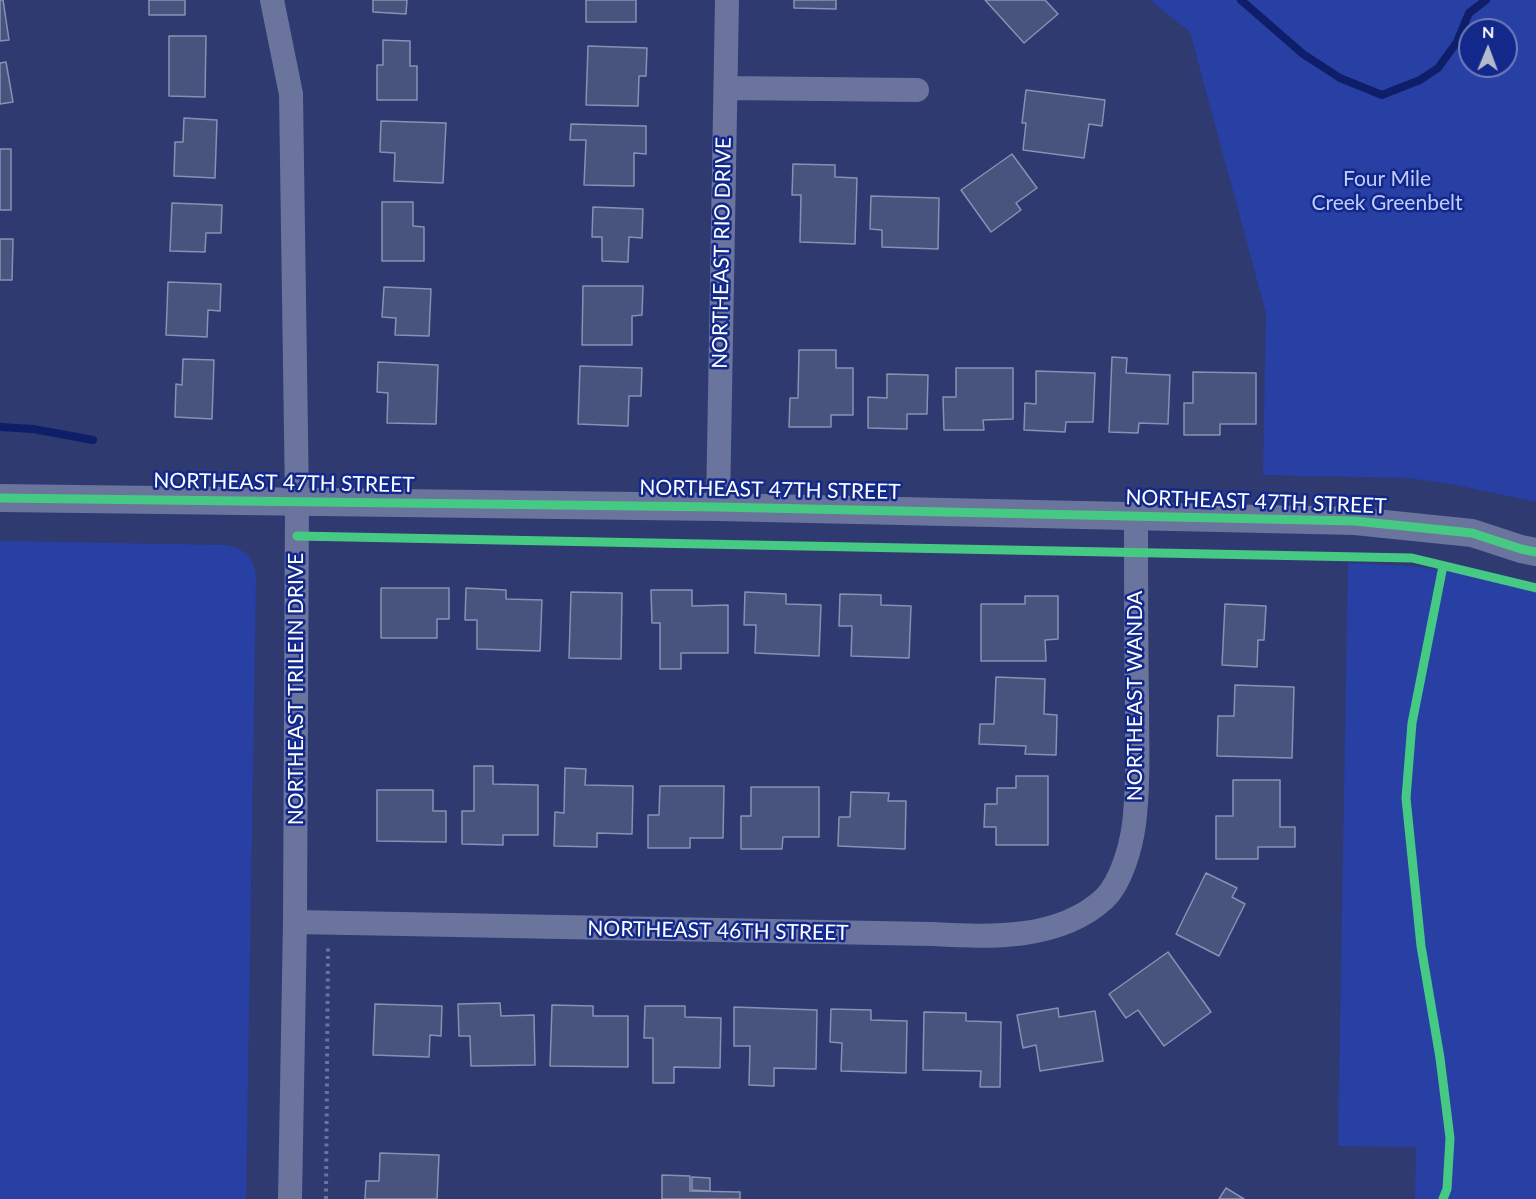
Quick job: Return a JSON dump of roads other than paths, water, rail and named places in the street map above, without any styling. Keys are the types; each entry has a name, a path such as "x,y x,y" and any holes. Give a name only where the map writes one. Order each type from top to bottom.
{"street":[{"name":"NORTHEAST TRILEIN DRIVE","path":"272,0 291,94 297,501 295,922 290,1199"},
{"name":"NORTHEAST RIO DRIVE","path":"718,507 727,0"},
{"path":"726,88 917,90"},
{"name":"NORTHEAST 47TH STREET","path":"0,498 718,507 1355,521 1472,533 1536,552"},
{"name":"NORTHEAST WANDA","path":"1119,875 1129,852 1134,824 1137,764 1136,515"},
{"name":"NORTHEAST 46TH STREET","path":"295,922 984,937 1060,926 1105,898 1119,875"}],"waterway":[{"path":"1241,0 1303,54 1340,78 1382,95 1420,80 1438,68 1457,42 1469,13 1486,0"},
{"path":"0,427 33,429 93,440"}],"park label":[{"name":"Four Mile Creek Greenbelt","path":"1387,191"}]}
